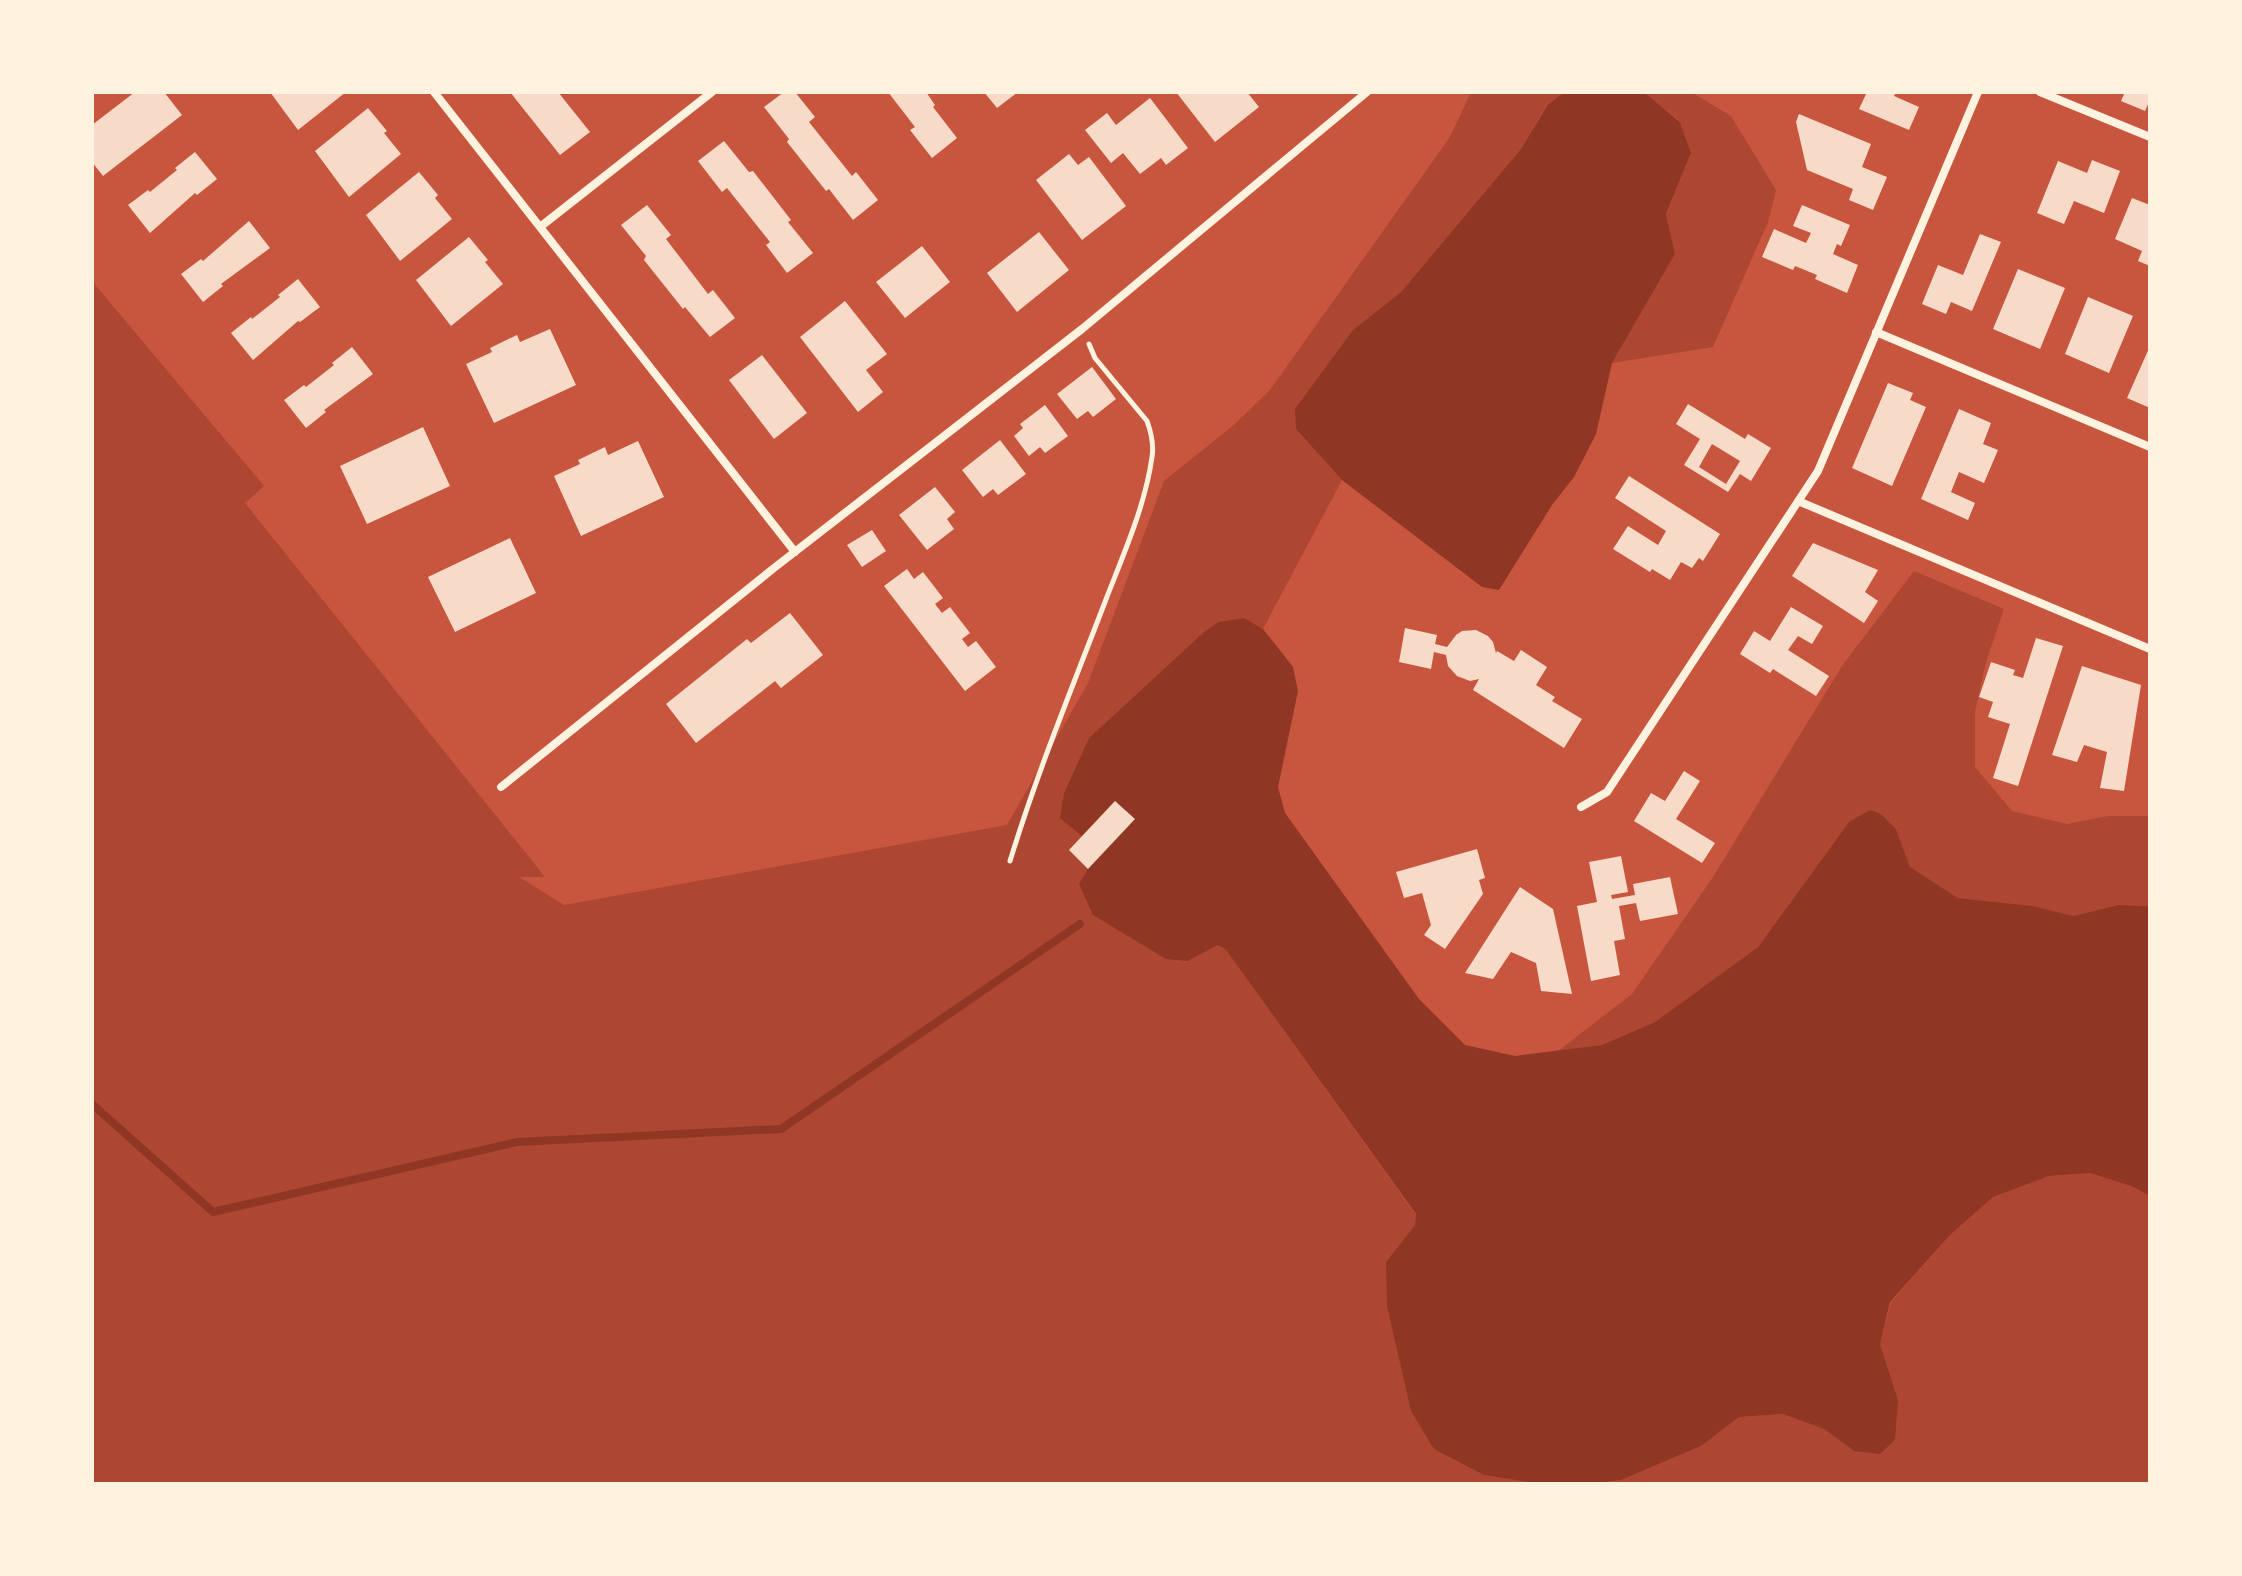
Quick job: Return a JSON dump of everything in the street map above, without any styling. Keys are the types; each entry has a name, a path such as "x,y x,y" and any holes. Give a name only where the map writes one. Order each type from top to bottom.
{"street":[{"path":"434,92 795,552"},
{"path":"540,227 712,92"},
{"path":"501,787 795,552 1082,329 1367,92"},
{"path":"1581,807 1607,792 1818,471 1978,92"},
{"path":"2040,92 2150,137"},
{"path":"1876,332 2150,447"},
{"path":"1798,501 2150,649"}],"path":[{"path":"1010,861 1133,529 1153,453 1147,421 1095,358 1082,329"}],"shaded area":[{"path":"1471,92 1565,92 1547,104 1521,149 1401,292 1353,330 1296,429 1342,480 1263,629 1244,618 1204,632 1089,738 1064,793 1115,801 1135,819 1188,961 1218,945 1226,950 1416,1215 1415,1225 1386,1262 1484,1475 1539,1484 92,1484 92,281 264,486 245,503 545,877 519,877 564,905 1007,825 1088,683 1164,481 1235,424 1270,390 1450,137"},
{"path":"1565,92 1645,93 1680,122 1691,153 1666,214 1675,254 1612,363 1596,434 1574,477 1552,505 1499,590 1482,587 1342,480 1296,429 1295,409 1353,330 1401,292 1521,149 1548,104"},
{"path":"1643,92 1691,92 1731,116 1776,190 1768,222 1713,347 1612,363 1675,254 1666,215 1691,153 1680,121"},
{"path":"1914,571 2004,609 1986,662 1975,712 1975,767 2012,811 2067,824 2108,816 2150,816 2150,906 2118,905 2073,916 2033,906 1958,898 1910,867 1896,829 1849,822 1758,947 1655,1022 1602,1045 1558,1051 1632,994 1713,877 1842,666"},
{"path":"1244,618 1263,629 1293,667 1298,691 1278,787 1285,813 1419,999 1465,1045 1515,1056 1602,1045 1655,1022 1758,947 1849,822 1870,810 1881,814 1896,829 1910,867 1958,898 2033,906 2073,916 2118,905 2150,906 2150,1196 2131,1186 2090,1173 2049,1176 1993,1197 1950,1235 1890,1302 1880,1344 1898,1400 1895,1440 1880,1454 1854,1451 1824,1429 1783,1414 1739,1417 1701,1446 1621,1480 1589,1484 1539,1484 1484,1475 1434,1449 1411,1411 1387,1306 1386,1262 1415,1225 1416,1214 1226,950 1218,945 1188,961 1166,959 1093,915 1079,884 1088,869 1082,836 1060,818 1064,793 1089,738 1204,632 1219,622"},
{"path":"2090,1173 2131,1186 2150,1196 2150,1484 1589,1484 1621,1480 1701,1446 1739,1417 1784,1414 1824,1429 1854,1451 1898,1401 1880,1344 1891,1302 1950,1235 1993,1197 2049,1176"}],"building":[{"path":"135,92 164,92 182,115 103,176 92,162 92,125"},
{"path":"270,92 346,92 298,130"},
{"path":"510,92 558,92 590,132 560,155"},
{"path":"784,92 795,92 815,117 809,122 852,176 856,172 878,200 853,220 787,142 789,139 764,107"},
{"path":"888,92 926,92 935,105 933,107 957,138 932,158 910,130 915,127"},
{"path":"984,92 1018,92 997,108"},
{"path":"1176,92 1247,92 1259,107 1215,142"},
{"path":"1867,92 1896,92 1894,96 1919,107 1909,130 1859,109"},
{"path":"2125,92 2150,92 2145,111 2121,101"},
{"path":"1150,98 1188,148 1166,165 1161,158 1140,174 1123,153 1111,163 1085,130 1107,113 1116,125"},
{"path":"368,108 401,154 349,197 315,151"},
{"path":"1799,114 1871,144 1862,167 1887,177 1873,210 1849,200 1853,189 1807,170 1796,122"},
{"path":"724,141 749,172 753,171 813,253 787,273 766,245 770,242 727,188 722,192 698,161"},
{"path":"195,152 217,179 197,195 195,193 150,233 128,205 148,190 150,192"},
{"path":"1069,154 1078,165 1089,157 1126,206 1082,240 1036,180"},
{"path":"2092,160 2120,171 2104,213 2074,201 2064,224 2037,213 2058,161 2087,173"},
{"path":"419,172 452,219 400,261 366,215"},
{"path":"2132,198 2150,205 2150,266 2138,261 2142,251 2115,239"},
{"path":"647,205 671,235 666,239 708,294 713,290 735,318 710,337 644,260 646,256 621,225"},
{"path":"1802,205 1850,225 1841,246 1837,244 1833,254 1858,265 1847,293 1815,279 1817,275 1795,266 1793,270 1762,257 1774,229 1806,243 1811,233 1793,226"},
{"path":"249,221 270,248 221,284 223,286 203,302 181,274 201,259 203,261"},
{"path":"1039,232 1069,270 1017,312 987,273"},
{"path":"1980,234 2001,242 1972,311 1951,302 1946,314 1922,304 1938,265 1963,275"},
{"path":"469,237 503,284 451,326 416,280"},
{"path":"922,246 950,282 905,318 876,282"},
{"path":"2018,269 2065,288 2040,349 1993,329"},
{"path":"298,279 320,307 298,321 253,360 231,333 280,297 278,295"},
{"path":"2088,297 2133,316 2109,373 2065,354"},
{"path":"845,301 887,354 866,370 883,392 858,412 800,337"},
{"path":"550,329 576,385 494,423 466,364 492,352 490,348 517,335 520,342"},
{"path":"2150,346 2150,408 2127,398"},
{"path":"352,347 373,374 324,410 326,412 306,428 284,400 304,385 306,387"},
{"path":"762,355 807,413 774,439 729,380"},
{"path":"1092,367 1116,399 1093,417 1088,411 1077,419 1057,394"},
{"path":"1888,383 1913,393 1910,400 1926,407 1892,486 1852,468"},
{"path":"1688,404 1745,439 1748,434 1771,448 1751,481 1740,474 1728,492 1684,465 1700,439 1676,424","holes":["1712,444 1740,461 1726,484 1699,467"]},
{"path":"1045,405 1068,436 1045,453 1040,447 1029,456 1014,436 1023,428 1020,424"},
{"path":"1959,409 1991,423 1983,444 1998,450 1984,483 1959,472 1951,492 1975,503 1968,520 1921,499"},
{"path":"423,427 450,486 367,524 340,466"},
{"path":"1000,440 1026,474 998,495 993,489 983,497 962,470"},
{"path":"638,441 664,497 581,536 554,476 580,464 578,460 605,447 608,455"},
{"path":"1629,476 1720,534 1703,561 1699,558 1692,568 1681,562 1670,580 1652,569 1650,572 1613,549 1628,526 1658,545 1666,531 1615,498"},
{"path":"935,487 955,512 947,519 954,529 927,550 899,515"},
{"path":"872,530 886,551 862,567 847,545"},
{"path":"510,538 536,593 455,632 428,577"},
{"path":"1813,543 1878,570 1865,592 1878,601 1864,623 1792,576"},
{"path":"907,569 914,579 923,572 943,598 935,604 942,613 950,607 970,633 962,639 968,647 976,641 996,667 965,691 884,586"},
{"path":"1791,607 1823,626 1812,644 1798,636 1788,650 1829,676 1816,696 1773,669 1770,673 1740,654 1754,631 1770,641"},
{"path":"790,613 823,655 781,688 775,681 696,743 666,704 747,639 751,643"},
{"path":"1405,628 1437,635 1435,644 1447,647 1462,631 1476,630 1488,636 1496,653 1514,661 1521,650 1547,667 1536,685 1555,697 1552,701 1582,719 1564,748 1473,690 1479,679 1470,681 1457,676 1448,666 1446,655 1434,652 1431,669 1399,662"},
{"path":"2036,638 2063,646 2018,786 1993,778 2010,724 1988,717 1993,702 1979,697 1991,662 2015,670 2013,675 2023,678"},
{"path":"2082,666 2141,685 2124,791 2100,788 2107,752 2084,745 2077,762 2052,755"},
{"path":"1684,771 1700,781 1676,819 1715,843 1702,863 1634,821 1651,793 1665,801"},
{"path":"1115,801 1135,819 1088,869 1069,850"},
{"path":"1477,849 1485,878 1479,880 1483,894 1445,949 1424,935 1431,925 1422,893 1404,898 1396,872"},
{"path":"1621,856 1628,892 1611,895 1612,899 1635,895 1633,884 1670,877 1678,914 1640,921 1636,903 1619,906 1625,939 1614,941 1620,975 1591,981 1577,906 1597,902 1589,862"},
{"path":"1520,887 1553,909 1572,994 1541,991 1536,963 1511,952 1493,979 1465,973"}],"waterway":[{"path":"92,1104 213,1212 517,1142 781,1129 1080,924"}]}
